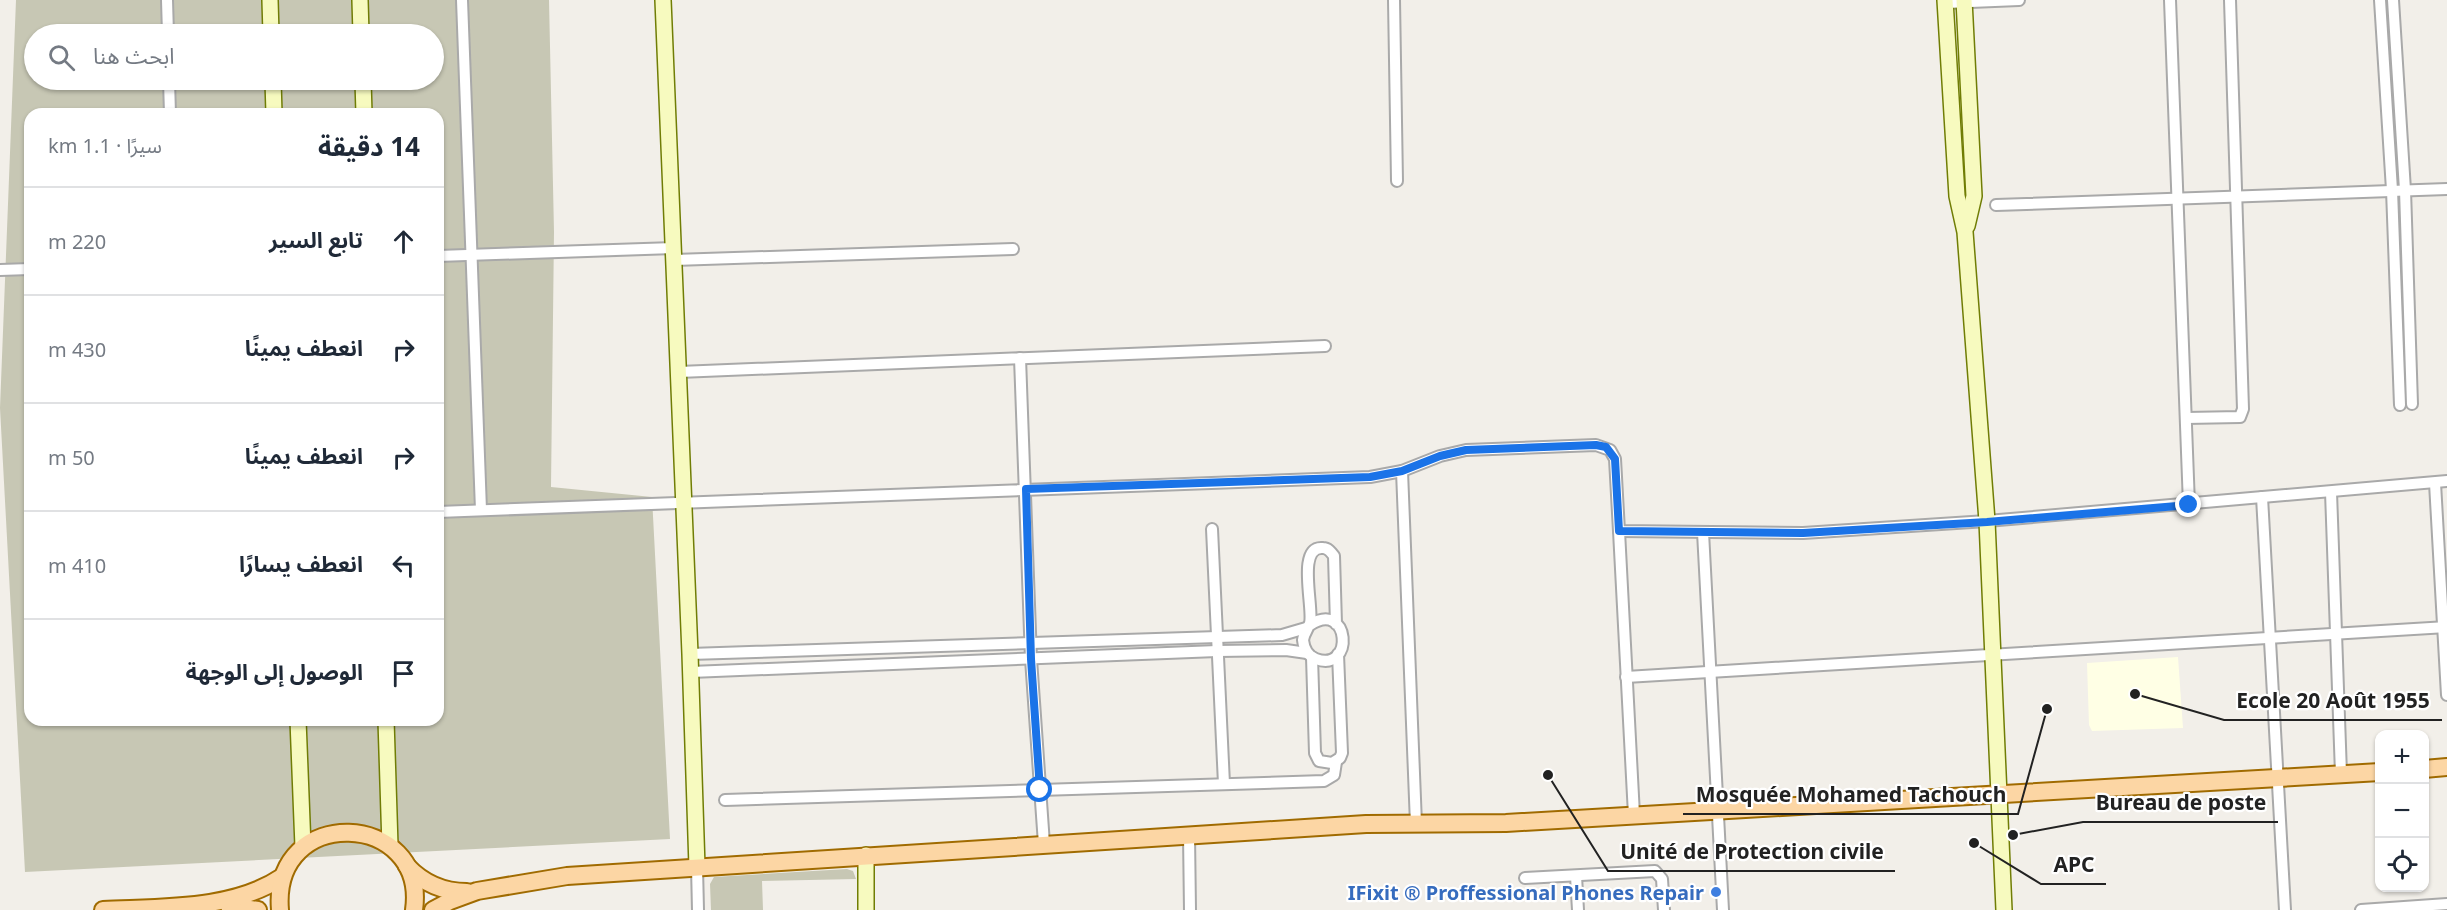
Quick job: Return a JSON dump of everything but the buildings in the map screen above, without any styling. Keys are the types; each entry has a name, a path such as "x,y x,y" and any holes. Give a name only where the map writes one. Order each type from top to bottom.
{"main road":[{"path":"270,0 271,24"},
{"path":"360,0 361,24"},
{"path":"663,0 697,867"},
{"path":"1946,1 1958,196 1965,232 1987,522 2004,910"},
{"path":"1964,1 1974,196 1965,232"},
{"path":"273,90 274,108"},
{"path":"363,90 364,108"},
{"path":"298,726 303,847"},
{"path":"386,726 390,846"},
{"path":"2429,769 2447,768"},
{"path":"280,910 279,895 282,877 290,861 303,847 330,833 346,831 362,832 390,846 414,873 437,886 464,892 557,878 866,855 1366,824 1506,823 2000,796 2375,772"},
{"path":"866,855 866,910"},
{"path":"405,863 412,880 414,910"},
{"path":"104,910 220,904 252,896 282,877"},
{"path":"433,910 477,891"},
{"path":"220,904 258,910"}],"street":[{"path":"167,0 168,24"},
{"path":"462,0 481,510"},
{"path":"1394,0 1397,180"},
{"path":"1946,1 2019,0"},
{"path":"2170,0 2189,505"},
{"path":"2186,418 2240,417 2242,414 2230,0"},
{"path":"2380,0 2392,190 2400,405"},
{"path":"2393,0 2405,190 2412,404"},
{"path":"169,90 170,108"},
{"path":"1996,205 2447,189"},
{"path":"444,256 1013,249"},
{"path":"0,270 24,269"},
{"path":"679,372 1325,346"},
{"path":"1020,358 1031,659 1044,844"},
{"path":"444,512 1370,477 1402,471 1440,456 1466,450 1601,445 1610,450 1615,459 1634,815"},
{"path":"1402,471 1416,824"},
{"path":"1619,531 1803,533 1987,522 2441,482 2447,695"},
{"path":"2331,492 2341,774"},
{"path":"2262,497 2285,910"},
{"path":"1212,529 1224,784"},
{"path":"1703,532 1723,910"},
{"path":"1336,624 1334,556 1321,547 1310,553 1308,558 1308,626 1303,640 1309,655 1315,753 1319,761 1336,762"},
{"path":"690,654 1282,635 1323,620 1336,624 1341,629 1344,642 1338,654 1342,753 1336,762 1334,776 1324,781 725,800"},
{"path":"1626,677 1993,657 2445,627"},
{"path":"691,672 1217,651 1286,650 1326,660 1338,654"},
{"path":"830,651 830,668"},
{"path":"1189,836 1190,910"},
{"path":"697,867 698,910"},
{"path":"1525,878 1655,871 1662,879 1664,910"},
{"path":"1576,876 1578,910"},
{"path":"2361,910 2425,908 2447,904"}],"shaded area":[{"path":"16,0 549,0 554,232 551,487 652,497 670,839 25,872 0,408"},
{"path":"2178,657 2183,728 2092,731 2089,725 2087,663"},
{"path":"847,869 853,871 856,879 762,881 763,910 711,910 710,884 714,877"}],"place":[{"name":"Ecole 20 Août 1955","path":"2135,694"},
{"name":"Mosquée Mohamed Tachouch","path":"2047,709"},
{"name":"Unité de Protection civile","path":"1548,775"},
{"name":"Bureau de poste","path":"2013,835"},
{"name":"APC","path":"1974,843"},
{"name":"IFixit ® Proffessional Phones Repair","path":"1716,892"}],"route":[{"path":"1040,790 1031,659 1026,489 1370,477 1402,471 1453,452 1479,448 1601,445 1610,450 1615,459 1619,531 1803,533 1987,522 2189,505"}]}
